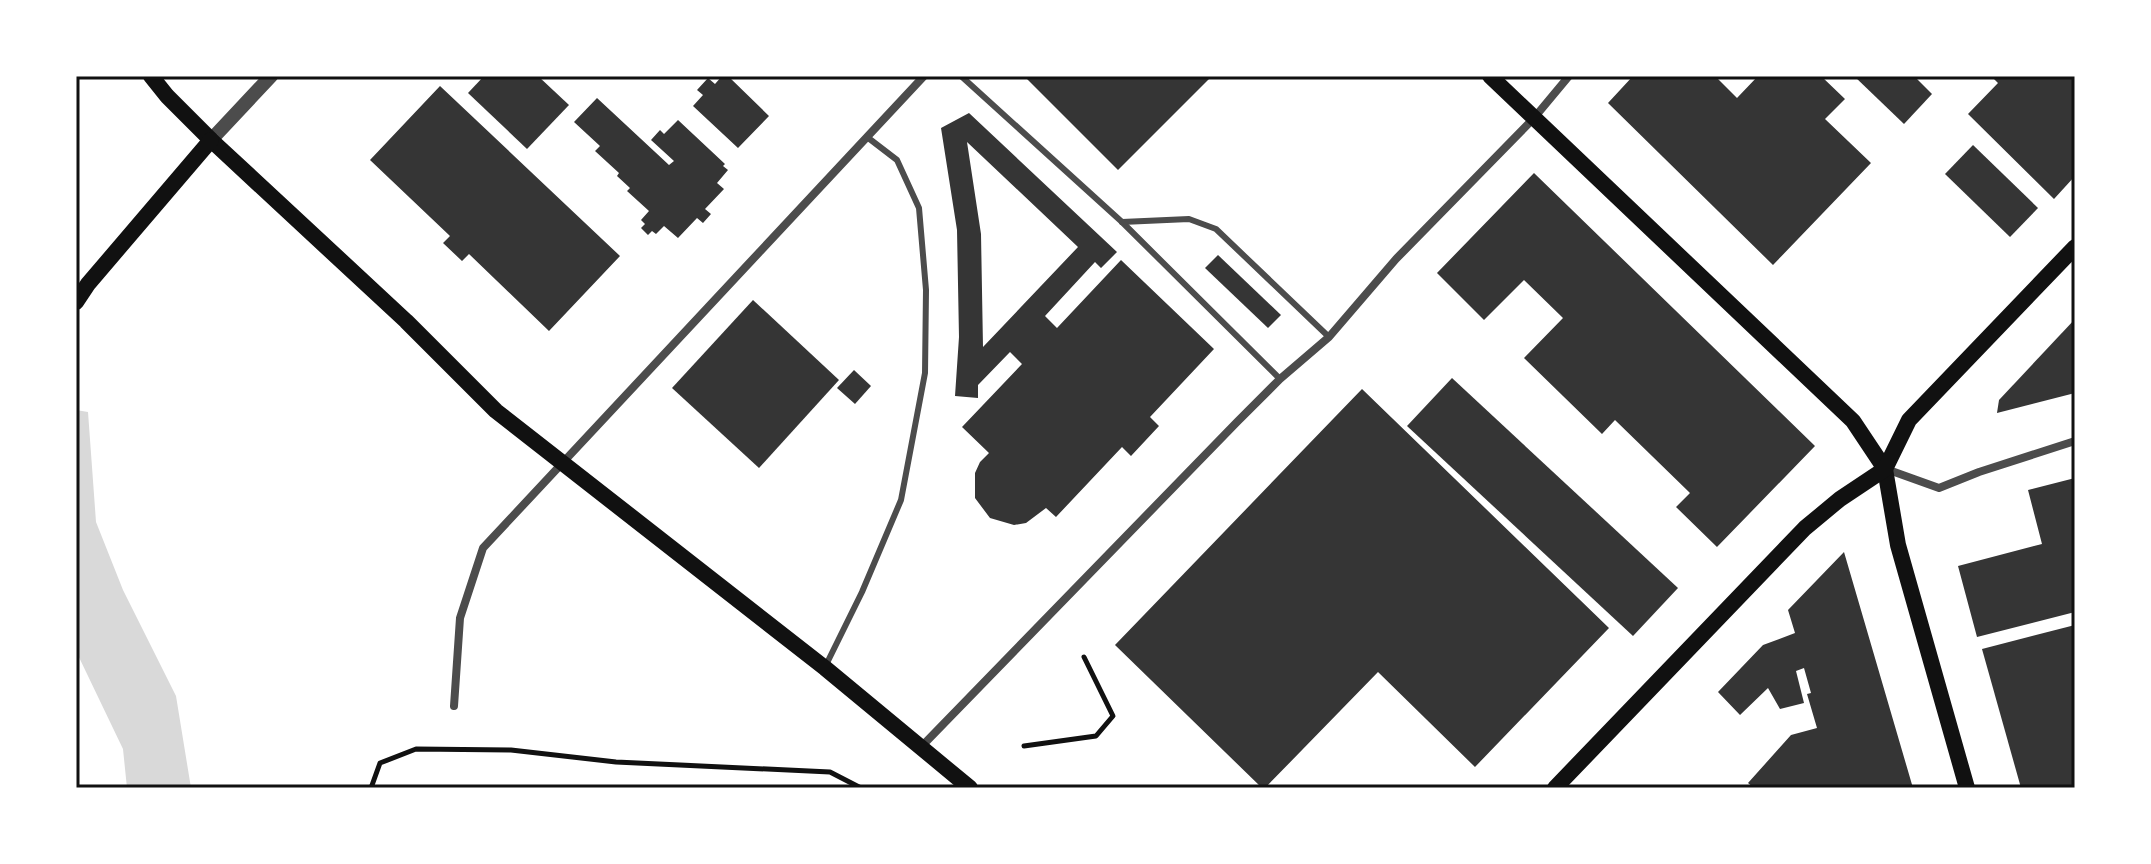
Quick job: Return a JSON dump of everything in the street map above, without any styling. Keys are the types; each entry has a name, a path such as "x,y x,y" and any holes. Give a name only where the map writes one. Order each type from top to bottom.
{"main road":[{"path":"151,76 211,140 406,321 496,411 825,668 970,788"},
{"path":"1490,76 1853,421 1885,469 1898,545 1967,788"},
{"path":"76,302 82,289 211,140"},
{"path":"1555,788 1805,528 1840,499 1885,469 1909,420 2075,247"}],"street":[{"path":"211,140 271,76"},
{"path":"454,706 460,618 483,548 924,76"},
{"path":"922,746 1280,379 1329,337 1396,259 1534,118 1569,76"},
{"path":"1885,469 1939,488 2075,441"}],"lane":[{"path":"961,76 1122,222 1280,379"},
{"path":"825,668 901,500 925,373 926,290 919,208 897,160 867,137"},
{"path":"1122,222 1189,219 1216,229 1329,337"}],"path":[{"path":"1024,746 1096,736 1113,716 1084,657"},
{"path":"371,788 380,763 416,749 511,750 616,762 830,772 861,788"}],"shaded area":[{"path":"76,410 88,412 96,522 123,590 176,696 191,788 127,788 123,749 76,651"}],"building":[{"path":"484,76 538,76 569,105 527,149 468,93"},
{"path":"722,76 728,76 769,116 738,148 693,106 703,95 697,90 708,78 715,84"},
{"path":"1024,76 1212,76 1118,170"},
{"path":"1633,76 1715,76 1737,98 1758,76 1821,76 1845,99 1825,119 1871,163 1773,265 1608,103"},
{"path":"1854,76 1914,76 1932,94 1904,124"},
{"path":"1991,76 2075,76 2075,176 2054,199 1968,114 1998,83"},
{"path":"440,86 620,256 549,331 469,254 462,261 443,243 450,236 370,160"},
{"path":"597,98 669,165 674,161 651,140 660,130 664,134 678,120 725,164 723,166 728,170 717,183 724,189 705,209 711,214 703,223 697,218 678,238 664,226 656,234 652,231 648,235 641,228 645,224 641,220 649,211 627,191 630,188 617,176 619,173 595,151 600,146 574,122"},
{"path":"969,113 1117,252 1101,268 1095,262 1045,316 1057,328 1121,260 1214,349 1150,417 1159,426 1131,456 1122,447 1056,517 1046,508 1026,523 1014,525 990,518 975,498 975,473 989,453 962,427 1022,364 1010,352 978,385 978,398 955,396 959,337 957,230 941,128","holes":["967,142 1078,247 983,347 981,234"]},
{"path":"1973,145 2038,208 2010,237 1945,174"},
{"path":"1534,173 1815,446 1717,547 1676,507 1690,493 1615,420 1602,434 1524,358 1563,318 1524,280 1484,320 1437,273"},
{"path":"1218,255 1281,315 1268,328 1205,268"},
{"path":"753,300 839,380 759,468 672,388"},
{"path":"2075,319 2075,393 1997,413 1999,400"},
{"path":"854,370 871,386 855,404 837,388"},
{"path":"1452,378 1678,588 1633,636 1407,426"},
{"path":"1362,389 1609,628 1475,767 1378,672 1262,788 1115,645"},
{"path":"2075,478 2075,612 1977,637 1958,566 2042,544 2028,490"},
{"path":"1844,552 1913,788 1754,788 1748,783 1791,735 1817,728 1807,694 1811,693 1804,668 1796,671 1804,703 1780,709 1768,688 1740,715 1718,692 1763,645 1795,633 1788,610"},
{"path":"2075,625 2075,788 2021,788 1982,649"}]}
